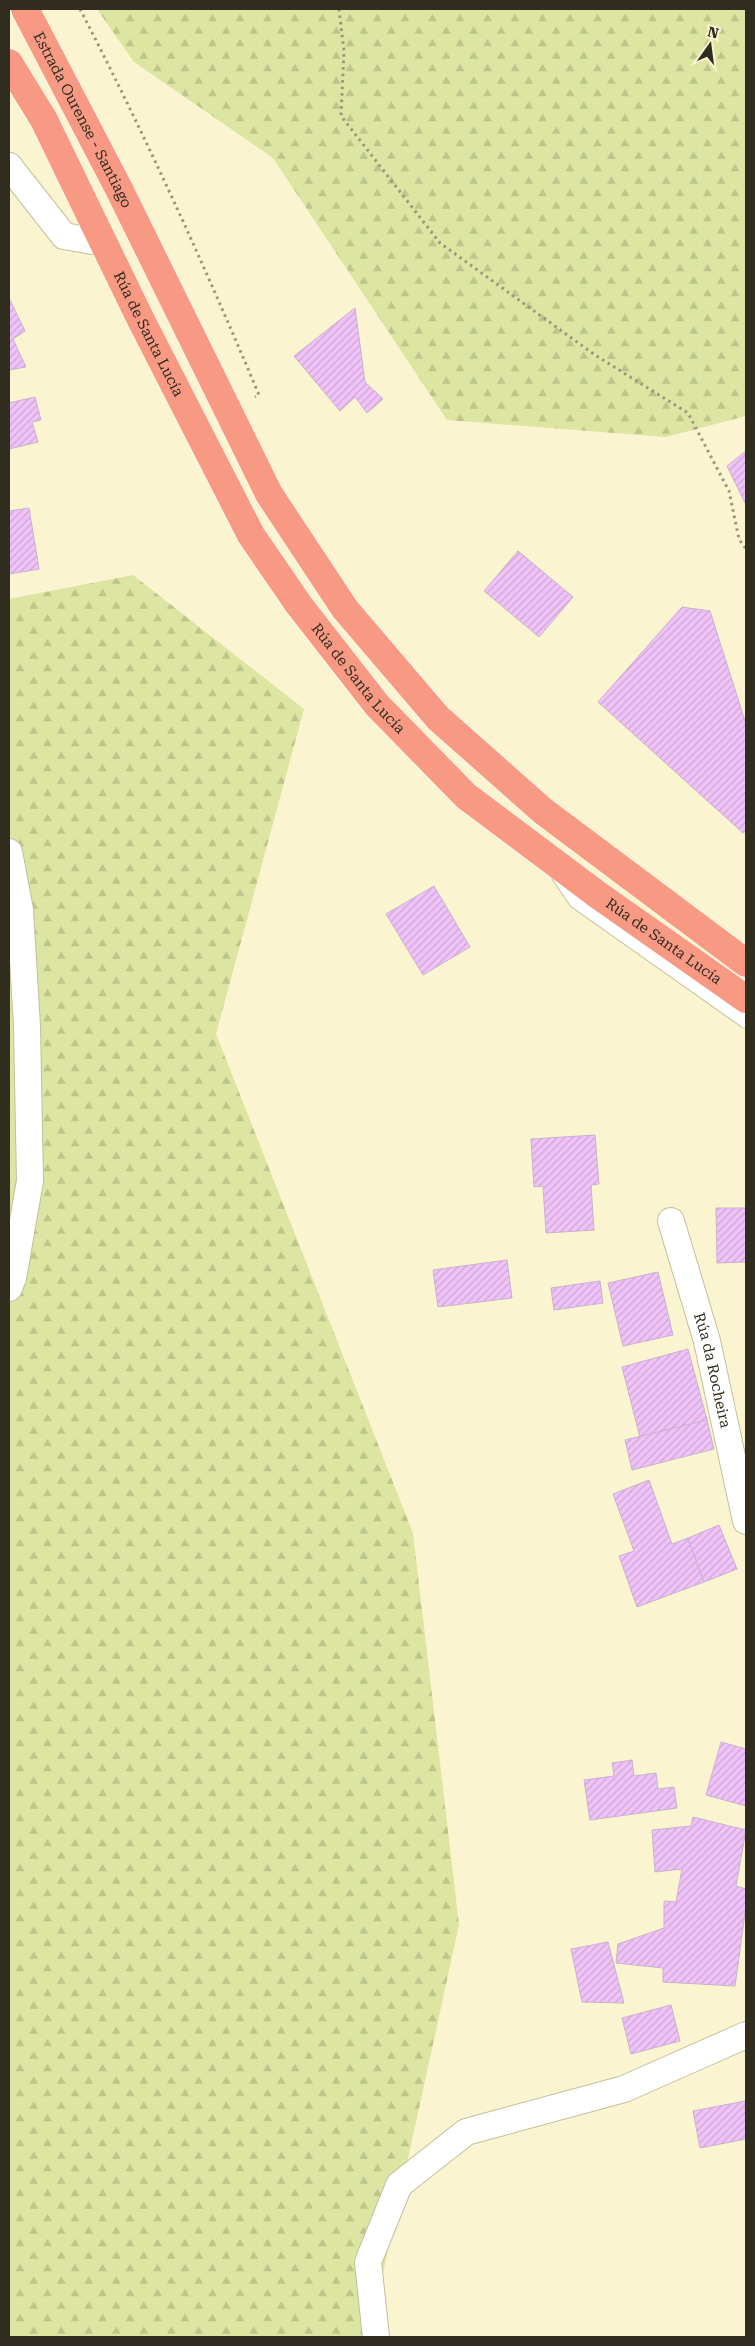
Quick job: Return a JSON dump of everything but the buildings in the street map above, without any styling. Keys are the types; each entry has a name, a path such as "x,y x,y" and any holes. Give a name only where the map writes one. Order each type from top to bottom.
{"highway":[{"name":"Estrada Ourense - Santiago","path":"25,9 139,231"},
{"path":"9,63 44,120 104,243"},
{"name":"Rúa de Santa Lucía","path":"139,231 269,494 345,609 438,718 544,811 746,963"},
{"name":"Rúa de Santa Lucía","path":"104,243 251,535 299,605 377,704 466,796 598,895 746,999"}],"street":[{"path":"9,166 64,236 104,243"},
{"path":"9,852 20,910 28,1026 30,1181 13,1278 9,1288"},
{"name":"Rúa da Rocheira","path":"671,1221 707,1341 746,1521"},
{"path":"376,2337 368,2262 399,2185 466,2132 624,2089 746,2035"}],"lane":[{"path":"545,855 576,900 746,1021"}],"path":[{"path":"80,9 134,114 207,272 259,395 227,409"},
{"path":"339,9 344,51 341,116 440,243 595,355 688,413 729,491 739,539 746,549"}],"green space":[{"path":"97,9 746,9 746,416 666,437 447,420 273,158 134,62"},
{"path":"133,575 304,709 216,1034 413,1533 459,1925 369,2337 9,2337 9,599"}]}
